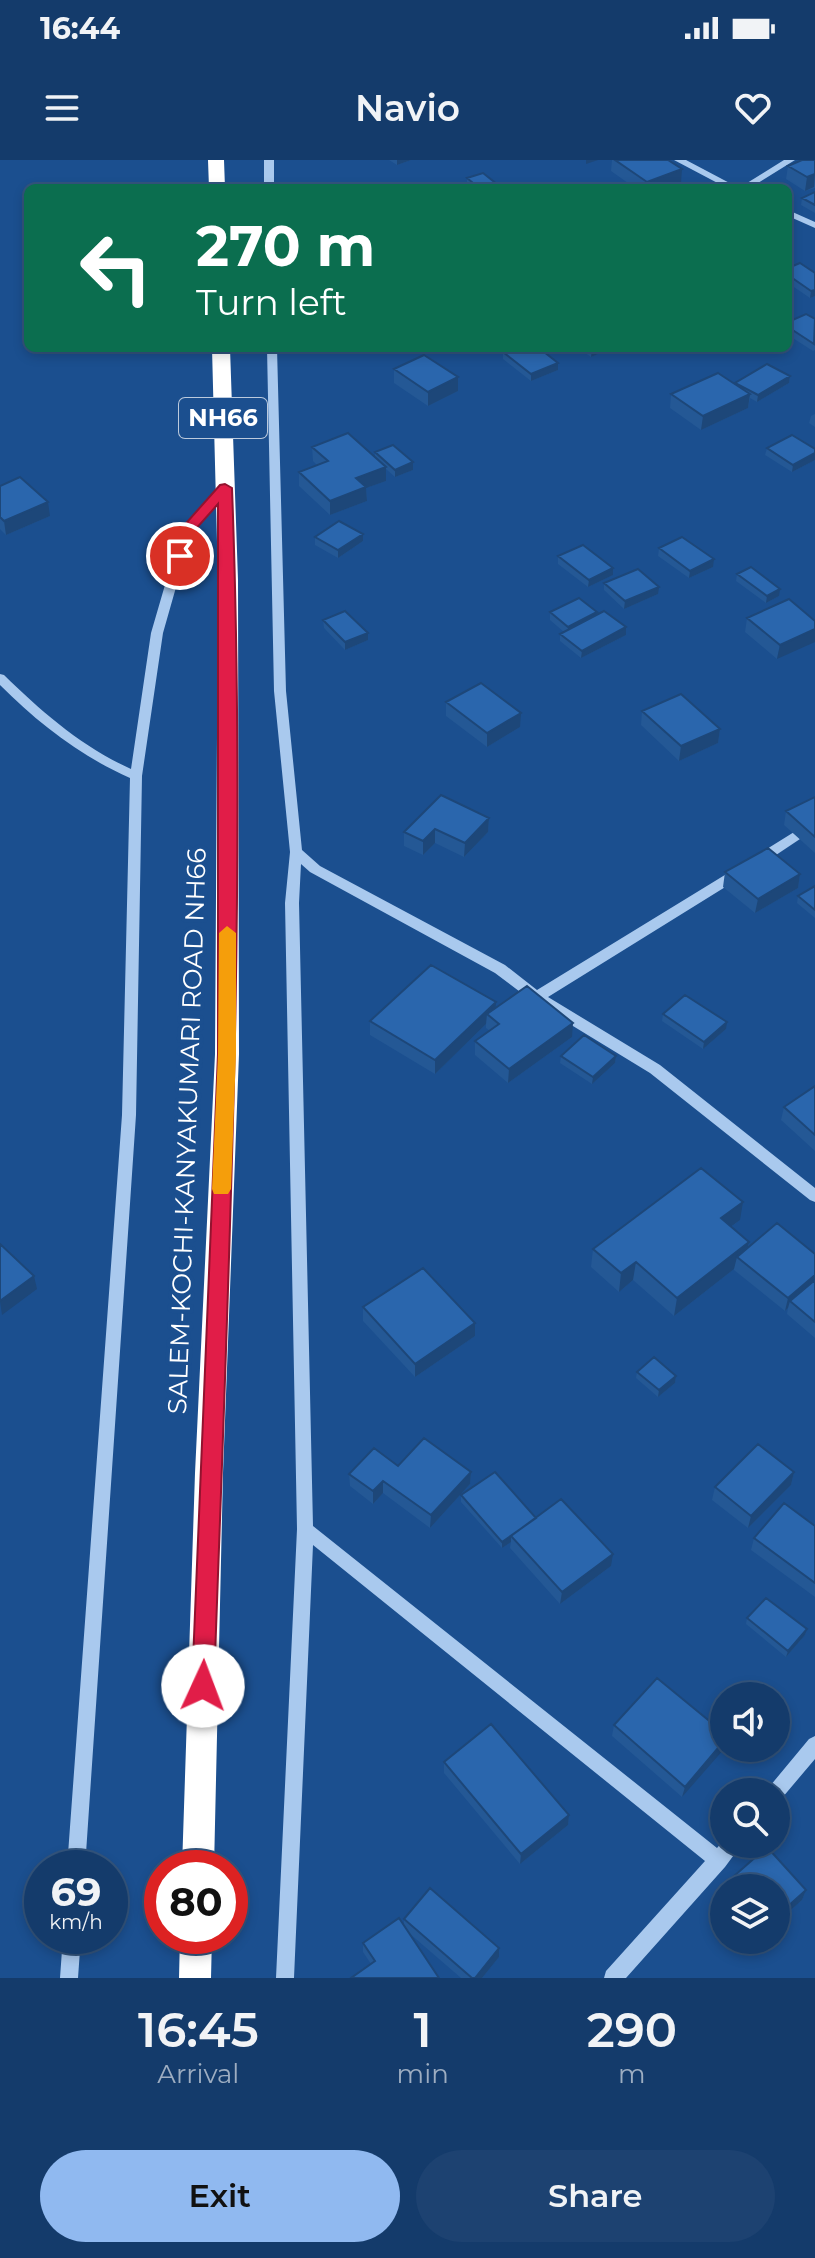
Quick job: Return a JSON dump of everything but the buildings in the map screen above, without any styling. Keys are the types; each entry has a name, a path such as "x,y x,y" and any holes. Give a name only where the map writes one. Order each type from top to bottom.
{"highway":[{"path":"216,160 217,184"},
{"name":"SALEM-KOCHI-KANYAKUMARI ROAD NH66","path":"198,1850 208,1489 227,1054 228,580 221,352"},
{"path":"195,1978 196,1954"}],"street":[{"path":"269,160 269,184"},
{"path":"679,160 726,184"},
{"path":"751,184 790,160"},
{"path":"792,215 815,225"},
{"path":"272,352 280,691 296,852 292,903 305,1529 285,1978"},
{"path":"77,1850 129,1115 136,776 157,633 187,530 225,488"},
{"path":"0,678 80,745 111,766 136,776"},
{"path":"537,997 815,823"},
{"path":"296,852 315,869 500,969 537,997 655,1069 815,1196"},
{"path":"305,1529 719,1861"},
{"path":"788,1778 815,1745"},
{"path":"613,1978 721,1858"},
{"path":"69,1978 71,1954"}],"slow traffic":[{"path":"221,1189 227,1054 227,933"}],"route":[{"path":"180,556 187,530 225,488 228,580 227,1054 203,1686"}]}
